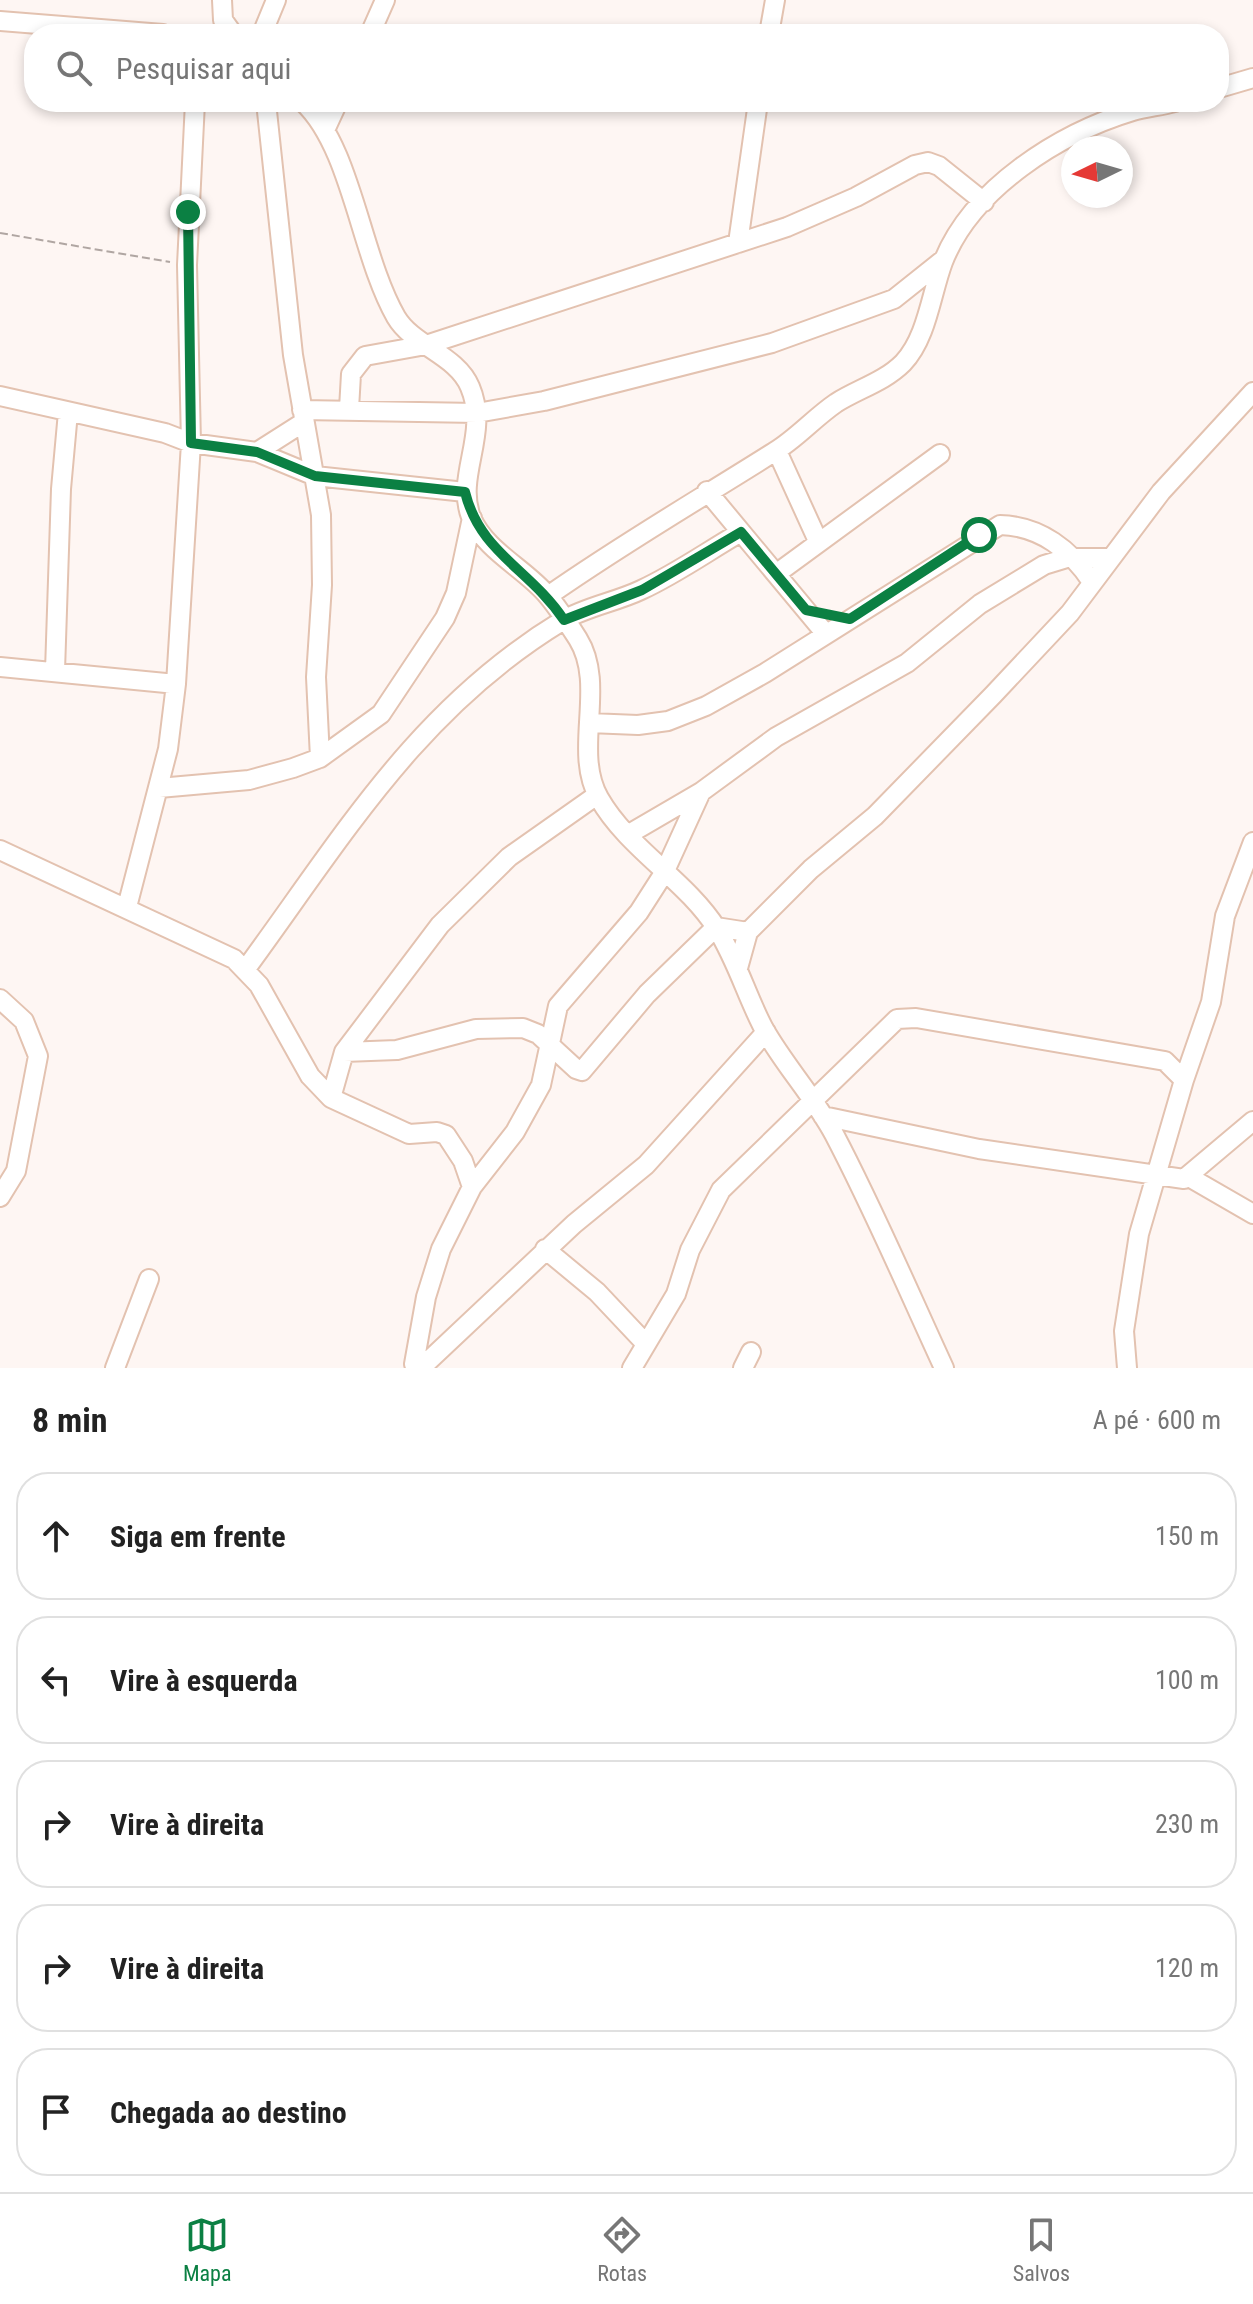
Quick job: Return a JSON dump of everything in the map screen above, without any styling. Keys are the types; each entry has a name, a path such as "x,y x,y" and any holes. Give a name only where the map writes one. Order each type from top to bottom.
{"street":[{"path":"222,0 223,24"},
{"path":"266,24 276,0"},
{"path":"374,24 385,0"},
{"path":"771,24 775,0"},
{"path":"0,21 38,24"},
{"path":"1229,85 1253,78"},
{"path":"127,907 168,749 176,684 191,443 187,265 195,112"},
{"path":"267,112 284,279 303,416 321,515 322,585 316,677 320,758"},
{"path":"312,112 326,128 370,262 398,321 460,371 470,386 477,413 478,436 465,492 472,518 482,535 548,596 580,642 589,669 589,762 597,795 664,873 688,894 716,927 766,1032 823,1116 881,1231 944,1368"},
{"path":"326,128 333,112"},
{"path":"738,243 757,112"},
{"path":"257,452 303,416 349,409 477,413 571,395 772,343 894,299 945,258 997,187 1046,152 1086,130 1132,112"},
{"path":"349,409 351,374 357,362 365,356 426,345 738,243 856,197 915,165 928,162 939,166 984,202"},
{"path":"548,596 707,491 777,451 836,403 887,376 905,361 921,334 945,258"},
{"path":"738,968 748,932 811,869 875,816 1070,613 1196,451 1253,392"},
{"path":"0,396 165,433 191,443 257,452 315,476 465,492"},
{"path":"55,671 61,489 68,412"},
{"path":"165,433 189,415"},
{"path":"777,451 791,490 818,541"},
{"path":"776,574 940,454"},
{"path":"707,491 825,633"},
{"path":"159,788 249,780 320,758 381,714 433,638 456,593 472,518"},
{"path":"589,723 638,725 668,721 753,680 1000,525 1019,525 1037,532 1076,558 1092,582"},
{"path":"245,970 415,741 476,684 564,620 642,590 741,532"},
{"path":"629,834 701,792 776,737 907,663 980,604 1044,565 1076,558 1111,558"},
{"path":"806,610 850,619"},
{"path":"0,667 176,684"},
{"path":"418,1367 426,1297 441,1249 472,1187 529,1111 541,1085 558,1006 639,912 664,873 701,792"},
{"path":"331,1098 342,1057 431,936 479,885 543,831 597,795"},
{"path":"1127,1368 1124,1331 1139,1234 1184,1080 1211,1002 1225,916 1253,842"},
{"path":"0,850 234,959 259,985 310,1076 331,1098 409,1134 437,1132 446,1135 463,1161 472,1187"},
{"path":"716,927 748,932"},
{"path":"310,1076 342,1057 397,1050 476,1029 504,1027 523,1028 538,1034 576,1069 587,1069 647,994 716,927"},
{"path":"0,999 24,1021 38,1056 16,1171 0,1197"},
{"path":"632,1368 676,1294 690,1250 721,1190 888,1023 905,1017 1165,1061 1184,1080"},
{"path":"418,1367 545,1249 646,1165 766,1032"},
{"path":"1165,1061 1197,1044"},
{"path":"823,1116 979,1149 1157,1177 1186,1178 1253,1214"},
{"path":"1151,1201 1186,1178 1253,1121"},
{"path":"463,1161 486,1168"},
{"path":"545,1249 597,1292 646,1344"},
{"path":"115,1368 149,1279"}],"path":[{"path":"0,233 187,265"}],"route":[{"path":"188,212 191,443 257,452 315,476 465,492 472,518 482,535 548,596 564,620 642,590 741,532 806,610 850,619 907,585 979,535"}]}
